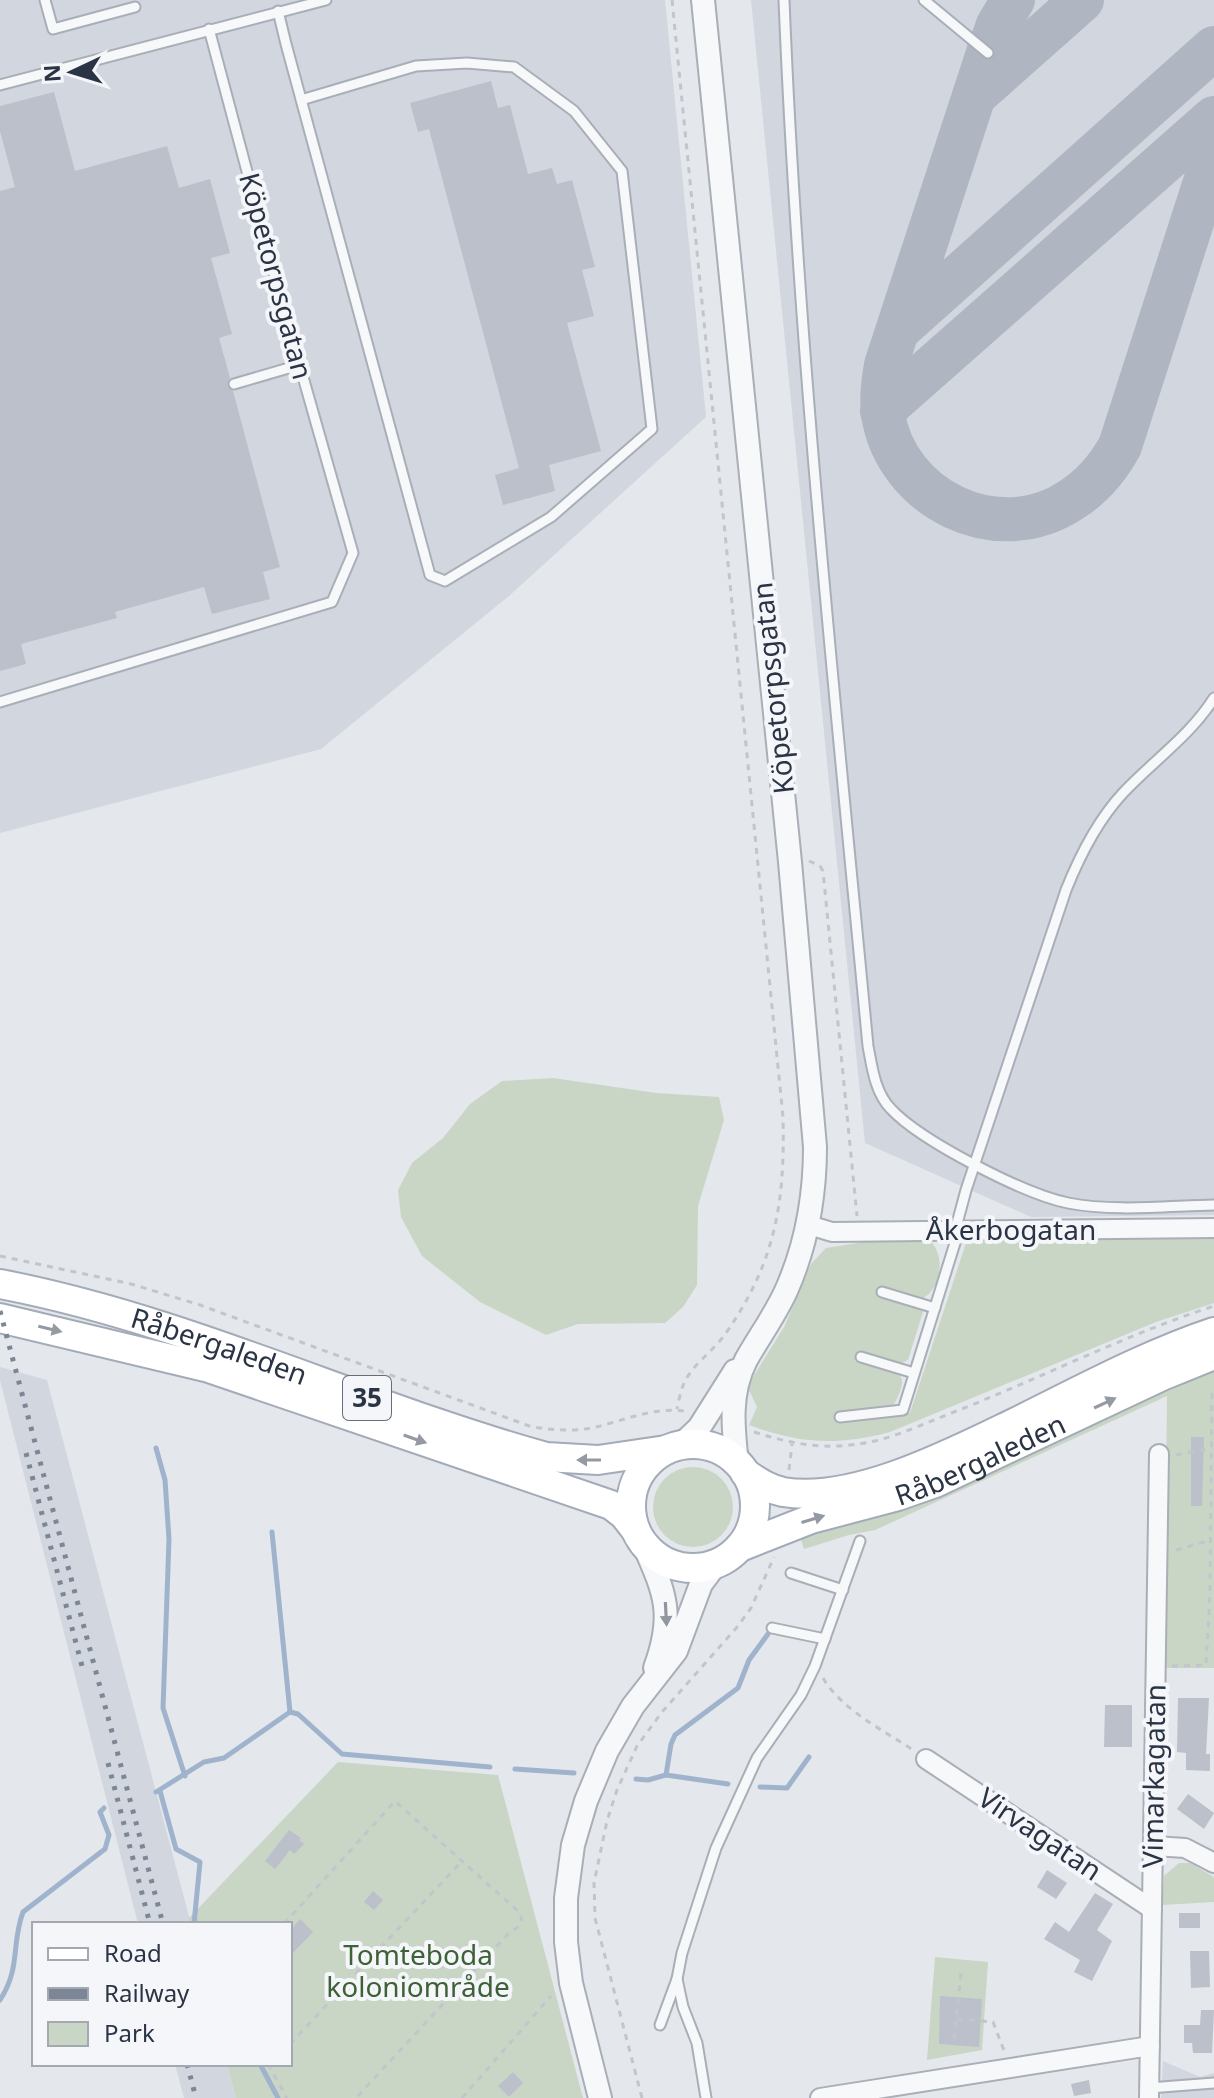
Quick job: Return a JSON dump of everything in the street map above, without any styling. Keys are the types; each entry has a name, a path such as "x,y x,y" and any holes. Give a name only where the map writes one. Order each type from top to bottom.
{"main road":[{"name":"Råbergaleden","path":"0,1284 74,1300 149,1323 546,1457 598,1460 673,1448"},
{"name":"Råbergaleden","path":"0,1318 153,1353 249,1381 578,1492 611,1505 624,1515 639,1536"},
{"name":"Råbergaleden","path":"741,1468 773,1490 800,1493 858,1485 893,1475 959,1449 1111,1375 1214,1332"},
{"name":"Råbergaleden","path":"740,1547 811,1519 935,1483 1162,1376 1214,1355"},
{"name":"35","path":"673,1448 695,1444 711,1447 725,1453 741,1468"},
{"path":"639,1536 631,1511 635,1484 644,1468 673,1448"},
{"path":"716,1564 740,1547 750,1530 755,1511 753,1491 741,1468"},
{"name":"35","path":"639,1536 657,1557 676,1566 696,1568 716,1564"}],"street":[{"name":"Köpetorpsgatan","path":"673,1448 699,1428 728,1380 745,1362 786,1290 809,1225 815,1173 815,1132 790,862 703,0"},
{"name":"Åkerbogatan","path":"809,1225 832,1232 1214,1228"},
{"name":"Köpetorpsgatan","path":"741,1468 734,1401 745,1362"},
{"name":"Vimarkagatan","path":"1149,2093 1159,1456"},
{"path":"639,1536 662,1591 667,1625 664,1644 648,1686"},
{"path":"600,2098 571,1983 566,1942 566,1898 573,1845 586,1801 607,1751 633,1706 676,1651 701,1584 716,1564"},
{"name":"Virvagatan","path":"926,1759 1152,1909"},
{"path":"1154,1846 1185,1848 1214,1863"},
{"path":"820,2098 1150,2046"}],"lane":[{"path":"45,0 53,29 135,7"},
{"path":"0,85 326,0"},
{"path":"784,0 812,459 868,1046 874,1076 889,1108 919,1132 975,1165 1065,1202 1093,1206 1214,1205"},
{"path":"924,0 988,53"},
{"path":"278,11 301,100 430,575 445,581 551,517 652,429 622,171 574,111 514,67 467,63 416,66 301,100"},
{"name":"Köpetorpsgatan","path":"0,702 332,602 353,553 209,29"},
{"path":"234,384 299,365"},
{"path":"840,1417 903,1410 955,1243 955,1231 975,1165 1066,890 1089,839 1120,796 1186,733 1214,698"},
{"path":"882,1292 935,1308"},
{"path":"861,1357 914,1373"},
{"path":"660,2025 716,1848 757,1758 801,1695 815,1666 860,1541"},
{"path":"791,1573 843,1590"},
{"path":"772,1628 825,1639"},
{"path":"677,1979 683,2007 697,2043 706,2098"},
{"path":"1149,2093 1214,2083"}],"path":[{"path":"0,1256 131,1284 200,1305 532,1427 578,1430 677,1409 685,1380 724,1337 752,1290 763,1268 779,1215 784,1158 783,1117 672,0"},
{"path":"757,866 807,860 820,866 823,871 859,1232"},
{"path":"744,1429 792,1444 849,1445 901,1433 1144,1331 1214,1306"},
{"path":"1156,1666 1206,1665 1212,1594 1212,1388"},
{"path":"787,1482 792,1444"},
{"path":"1159,1456 1212,1448"},
{"path":"1158,1555 1211,1540"},
{"path":"642,2098 595,1918 594,1883 607,1821 637,1746 751,1608 776,1551"},
{"path":"815,1666 828,1688 858,1714 926,1759"},
{"path":"286,1922 395,1801 518,1911 522,1920 356,2098"},
{"path":"292,2042 462,1861"},
{"path":"954,2039 961,1972"},
{"path":"462,2098 551,1996"},
{"path":"957,2019 993,2022 1010,2068"},
{"path":"270,2066 287,2098"}],"shaded area":[{"path":"0,0 665,0 706,417 509,596 321,749 0,833"},
{"path":"751,0 1214,0 1214,1215 1031,1217 865,1143"},
{"path":"0,1367 47,1380 190,1922 137,1922 0,1380"},
{"path":"1163,2061 1200,2077 1214,2073 1214,2098 1161,2098"},
{"path":"176,2066 228,2066 236,2098 184,2098"}],"green space":[{"path":"553,1078 656,1093 719,1097 724,1120 698,1206 697,1285 683,1307 665,1323 578,1324 546,1335 480,1302 422,1256 401,1217 398,1190 412,1163 443,1138 470,1104 502,1081"},
{"path":"1214,1237 1214,1303 1156,1322 890,1432 819,1441 785,1436 749,1425 757,1407 748,1388 750,1382 784,1327 811,1264 826,1248 864,1242 929,1240 935,1246 940,1263 939,1273 937,1282 926,1296 919,1300 880,1288 879,1293 923,1312 908,1360 897,1365 902,1386 891,1416 910,1413 967,1240"},
{"path":"1214,1368 1214,1668 1164,1668 1167,1396 875,1530 804,1549 800,1536 1077,1429"},
{"path":"693,1467 708,1470 721,1479 730,1492 733,1507 730,1522 721,1535 708,1544 693,1547 678,1544 665,1535 656,1522 653,1507 656,1492 665,1479 678,1470"},
{"name":"Tomteboda koloniområde","path":"338,1762 498,1775 583,2098 236,2098 228,2066 292,2066 292,1922 190,1922 189,1918"},
{"path":"1179,1863 1190,1863 1214,1877 1214,1902 1162,1905 1164,1876"},
{"path":"935,1957 988,1962 982,2050 927,2060"}],"building":[{"path":"491,81 498,108 510,105 528,174 552,168 557,184 572,180 595,267 582,270 594,316 567,323 601,451 549,465 555,491 503,505 495,475 519,468 429,129 418,132 410,103"},
{"path":"54,92 75,171 167,146 179,188 210,179 230,253 211,258 232,334 219,338 230,378 227,385 233,391 280,567 263,572 270,599 212,614 204,587 115,612 117,618 21,644 26,664 0,671 0,191 15,187 0,131 0,106"},
{"path":"1191,1437 1204,1437 1202,1506 1191,1506"},
{"path":"1178,1698 1209,1698 1206,1754 1210,1754 1210,1771 1186,1770 1186,1753 1177,1752"},
{"path":"1105,1705 1132,1705 1132,1747 1104,1747"},
{"path":"1188,1794 1214,1813 1204,1829 1177,1809"},
{"path":"289,1830 304,1844 294,1854 290,1850 275,1869 265,1861"},
{"path":"1047,1870 1067,1883 1056,1899 1037,1887"},
{"path":"373,1891 383,1900 374,1910 364,1902"},
{"path":"1095,1893 1113,1904 1097,1930 1112,1941 1092,1981 1074,1972 1080,1960 1044,1939 1055,1922 1069,1932"},
{"path":"1179,1913 1200,1913 1200,1928 1179,1928"},
{"path":"300,1919 313,1932 292,1954 292,1929"},
{"path":"1190,1951 1209,1951 1210,1987 1191,1988"},
{"path":"940,1996 982,1999 979,2047 939,2044"},
{"path":"1201,2010 1214,2010 1212,2053 1193,2053 1192,2043 1184,2043 1184,2025 1200,2025"},
{"path":"513,2072 523,2083 509,2097 498,2086"},
{"path":"1089,2080 1091,2093 1074,2096 1071,2084"}],"waterway":[{"path":"156,1448 165,1480 169,1539 163,1708 185,1776"},
{"path":"272,1532 290,1712"},
{"path":"666,1775 675,1735 738,1688 749,1660 768,1634"},
{"path":"156,1792 204,1762 224,1758 290,1712 298,1714 342,1754 490,1767"},
{"path":"760,1787 787,1788 809,1757"},
{"path":"515,1769 574,1773"},
{"path":"636,1779 648,1780 666,1775 728,1784"},
{"path":"160,1791 176,1849 200,1862 194,1922"},
{"path":"0,2000 11,1977 23,1912 105,1849 109,1835 100,1812 104,1808"},
{"path":"261,2066 278,2098"}],"taxiway":[{"path":"1013,0 998,25 988,53 886,365 883,414 892,444 907,470 929,491 954,507 982,517 1012,519 1042,514 1071,500 1099,476 1120,446 1214,154"},
{"path":"974,96 1082,0"},
{"path":"899,329 1214,48"},
{"path":"882,411 1214,118"}],"railway":[{"path":"0,1311 162,1922"},
{"path":"26,1453 82,1666"},
{"path":"108,1763 149,1922"},
{"path":"188,2066 196,2098"}]}
